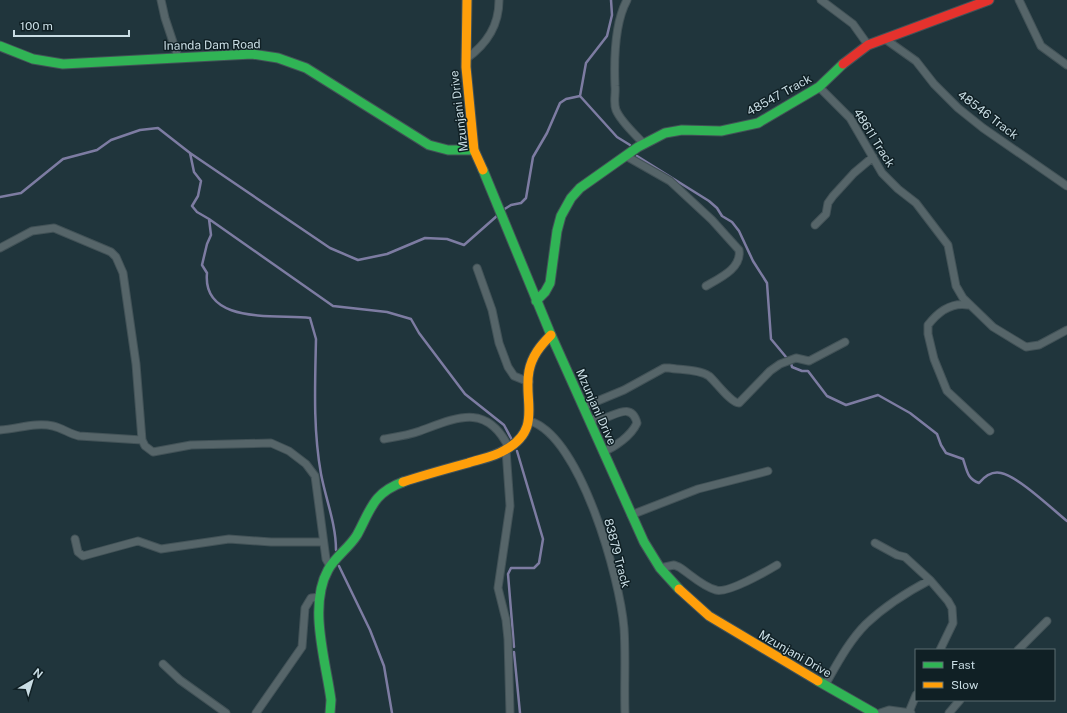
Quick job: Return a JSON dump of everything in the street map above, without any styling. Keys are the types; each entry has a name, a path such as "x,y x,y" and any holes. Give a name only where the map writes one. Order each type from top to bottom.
{"street":[{"path":"161,0 165,18 178,57"},
{"name":"Mzunjani Drive","path":"467,0 466,59 474,150 536,301 644,542 660,568 686,597 709,616 874,713"},
{"path":"466,59 478,50 493,31 499,14 499,0"},
{"path":"627,0 624,7 615,50 615,106 618,114 644,144"},
{"path":"821,0 853,24 868,45"},
{"name":"48547 Track","path":"536,301 545,292 550,283 556,231 564,208 580,188 644,144 665,133 682,130 721,131 758,123 819,87 842,64 868,45 989,0"},
{"path":"1019,0 1041,46 1067,66"},
{"name":"48546 Track","path":"885,39 916,61 934,84 958,108 983,128 1067,186"},
{"name":"Inanda Dam Road","path":"0,46 33,59 63,64 252,54 278,58 306,68 429,145 448,150 474,150"},
{"name":"48611 Track","path":"819,87 850,118 889,181 916,203 948,245 958,290 968,304 993,327 1026,347 1039,345 1067,330"},
{"path":"626,156 670,181 712,220 738,250 740,256 736,264 718,280 706,286"},
{"path":"815,225 826,214 828,203 833,196 854,173 873,157"},
{"path":"0,248 32,231 54,228 111,252 116,257 123,273 136,364 142,440 145,446 153,452 205,444 271,443 282,447 306,464 312,471 316,484 317,504 326,558 330,566"},
{"path":"477,268 492,310 500,343 508,367 514,376 529,382"},
{"path":"968,304 961,304 941,311 928,325 928,334 934,359 948,394 990,431"},
{"path":"330,713 330,694 320,619 320,596 323,582 330,566 351,544 372,502 384,491 404,481 493,455 507,449 524,432 530,421 529,382 533,357 551,335"},
{"path":"583,407 624,390 664,368 704,374 715,382 733,401 739,403 770,371 780,364 796,358 809,361 845,342"},
{"path":"589,420 602,418 623,410 628,412 636,419 637,423 632,430 616,446 603,452"},
{"path":"384,440 410,434 443,422 474,417 487,421 495,427 507,449 510,506 508,534 499,576 498,588 506,620 508,639 510,713"},
{"name":"83879 Track","path":"530,421 545,430 570,461 583,485 602,530 624,627 625,713"},
{"path":"0,430 37,424 55,426 72,435 142,440"},
{"path":"631,515 698,489 768,471"},
{"path":"75,539 78,552 83,556 138,541 161,550 228,538 271,542 323,542"},
{"path":"875,543 888,551 905,557 930,580 948,601 954,616 951,630 941,649"},
{"path":"660,568 674,565 711,589 721,591 748,579 755,579 777,565"},
{"path":"825,685 840,658 866,624 904,594 930,580"},
{"path":"256,713 302,647 305,608 307,602 311,598 320,596"},
{"path":"1019,649 1047,621"},
{"path":"163,664 180,680 226,713"},
{"path":"880,713 889,710 910,713 915,698"},
{"path":"949,713 959,701"}],"waterway":[{"path":"503,210 511,205 521,203 526,198 533,157 547,133 560,103 566,99 580,96 586,63 607,36 612,15 611,0"},
{"path":"580,96 617,137 630,145"},
{"path":"0,197 21,193 63,159 97,150 111,140 140,130 158,128 190,153 194,172 201,181 198,196 192,206 197,212 209,219 211,235 207,244 202,265 207,273 209,290 216,301 228,309 244,314 310,318 316,339 315,407 318,457 336,540 336,550"},
{"path":"190,153 330,248 358,260 387,254 425,238 447,239 464,245 498,215"},
{"path":"637,156 709,201 717,208 722,216 732,222 739,231 753,261 767,283 771,339 786,357"},
{"path":"209,219 333,306 387,312 411,319 419,333 465,394 504,425 512,440"},
{"path":"791,363 792,367 802,371 808,371 827,396 846,405 878,395 910,413 937,434 946,453 963,459 968,474 972,479 979,483 994,473 1001,473 1008,476 1017,480 1067,521"},
{"path":"514,647 508,574 511,568 534,568 539,563 543,539 517,451"},
{"path":"339,566 370,630 384,666 392,713"},
{"path":"514,652 520,713"}],"traffic: fast":[{"path":"0,46 33,59 63,64 252,54 278,58 306,68 429,145 448,150 474,150"},
{"path":"536,301 545,292 550,283 557,231 561,216 571,198 580,188 638,147 665,133 682,130 721,131 758,123 819,87 843,64"},
{"path":"483,170 551,335 644,542 660,568 679,589"},
{"path":"330,713 331,700 320,634 319,600 322,584 331,565 357,535 374,503 385,491 403,482"},
{"path":"818,681 874,713"}],"traffic: slow":[{"path":"467,0 466,67 474,150 483,170"},
{"path":"403,482 492,456 517,442 524,433 528,424 528,382 530,366 543,343 551,335"},
{"path":"679,589 709,616 818,681"}],"traffic: jam":[{"path":"843,64 868,45 989,0"}]}
